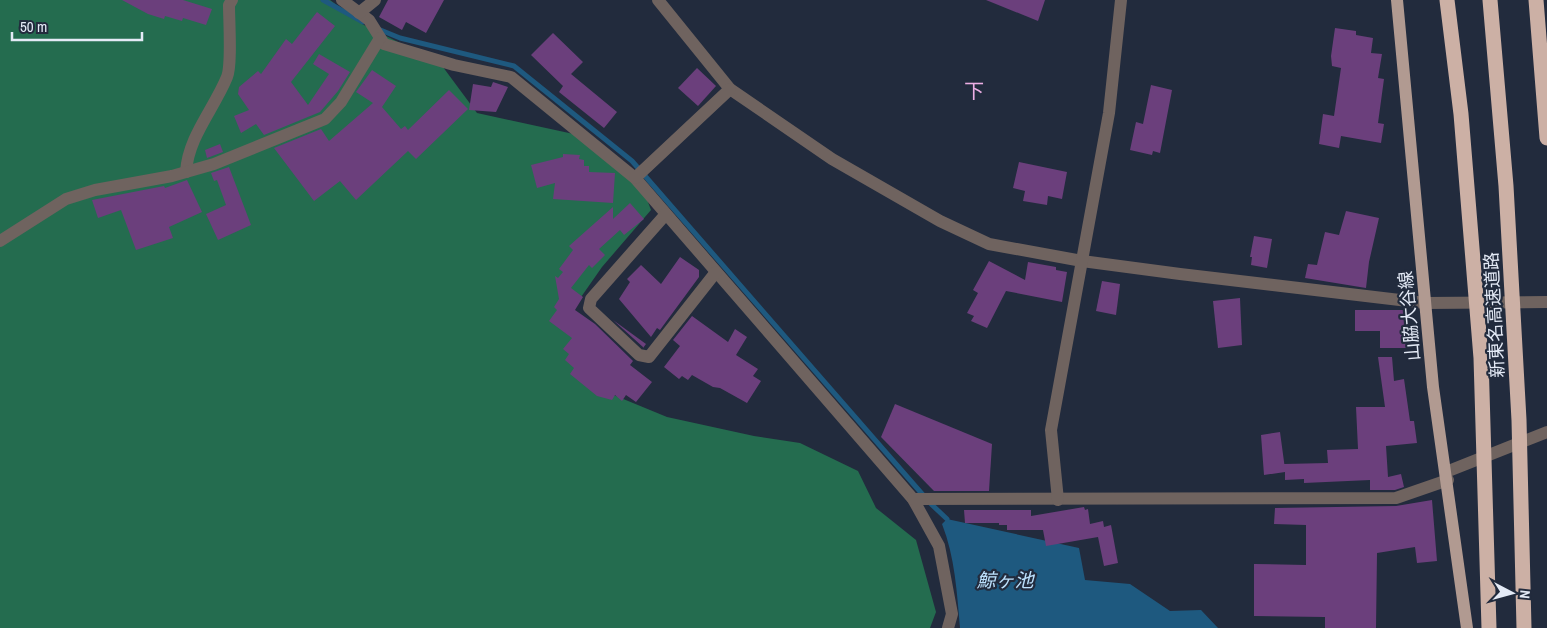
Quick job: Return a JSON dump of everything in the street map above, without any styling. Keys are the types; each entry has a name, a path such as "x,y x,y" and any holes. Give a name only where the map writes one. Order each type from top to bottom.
{"highway":[{"path":"1447,0 1461,114 1481,358 1489,628"},
{"name":"新東名高速道路","path":"1490,0 1506,186 1519,420 1524,628"},
{"path":"1536,0 1547,138"}],"main road":[{"name":"山脇大谷線","path":"1397,0 1433,387 1467,628"}],"street":[{"path":"342,0 369,20 384,44 454,65 512,77 635,178 913,499 939,546 952,614 948,628"},
{"path":"359,12 375,0"},
{"path":"658,0 730,89 832,159 940,221 989,244 1082,261 1425,304 1547,302"},
{"path":"1058,500 1051,430 1108,113 1121,0"},
{"path":"186,172 187,158 191,145 228,76 227,2"},
{"path":"0,241 66,199 94,190 186,172 214,164 326,120 341,102 380,38"},
{"path":"635,178 730,89"},
{"path":"666,214 590,298 589,308 639,355 649,357 716,272"},
{"path":"913,499 1396,498 1547,432"}],"green space":[{"path":"0,0 330,0 362,24 440,63 477,113 592,138 639,178 651,210 602,267 572,310 599,389 667,417 754,436 800,443 858,471 876,508 916,540 936,612 930,628 0,628"}],"water":[{"name":"鯨ヶ池","path":"947,519 1079,548 1085,580 1130,584 1170,611 1201,610 1218,628 960,628 953,562 942,524"}],"building":[{"path":"122,0 183,0 212,9 206,25 183,18 182,21 165,16 164,19 148,14"},
{"path":"388,0 444,0 426,33 406,22 402,30 379,17"},
{"path":"986,0 1045,0 1038,21"},
{"path":"317,12 335,26 291,82 308,105 329,74 313,64 319,54 350,72 338,91 320,112 264,135 256,124 241,133 234,116 249,110 238,94 239,87 258,71 261,74 286,39 292,44"},
{"path":"1335,28 1356,31 1356,35 1373,38 1371,53 1382,54 1378,78 1384,79 1378,123 1384,124 1381,143 1341,136 1339,148 1319,144 1323,114 1334,116 1341,68 1332,66 1331,56"},
{"path":"553,33 583,62 571,74 617,112 604,128 559,92 563,86 531,55"},
{"path":"697,68 716,86 698,106 678,88"},
{"path":"372,70 396,86 382,107 401,129 405,126 408,130 449,90 468,109 416,159 408,151 356,200 340,181 314,201 274,148 321,129 329,141 373,103 356,92"},
{"path":"493,82 508,87 496,112 469,110 473,84 491,87"},
{"path":"1151,85 1172,90 1160,153 1153,151 1152,155 1130,150 1136,122 1143,124"},
{"path":"220,144 223,152 207,158 205,150"},
{"path":"563,154 580,155 579,159 584,160 584,166 589,166 589,172 615,173 613,203 553,199 555,183 537,188 531,165 563,157"},
{"path":"1019,162 1067,172 1062,199 1048,196 1047,205 1023,201 1025,191 1013,188"},
{"path":"229,167 251,225 218,240 206,214 226,205 217,180 214,181 211,173"},
{"path":"187,180 202,212 169,227 173,238 136,250 121,210 98,218 92,200 164,186 165,188"},
{"path":"630,203 644,219 624,235 620,230 599,249 605,255 592,268 589,265 571,288 583,297 575,310 595,324 633,361 630,365 652,382 636,402 626,395 622,401 615,395 612,400 597,396 570,374 574,368 565,360 569,354 563,349 572,338 549,321 557,310 554,307 559,299 555,276 558,278 563,272 559,269 573,250 569,246 613,207 613,219"},
{"path":"1346,211 1379,218 1369,262 1366,288 1305,278 1308,264 1317,265 1325,232 1339,235"},
{"path":"1254,236 1272,239 1267,268 1251,265 1252,257 1250,257"},
{"path":"680,257 699,270 699,277 660,330 657,328 651,337 619,299 630,282 627,279 641,265 661,284"},
{"path":"989,261 1025,280 1028,262 1056,267 1056,270 1067,272 1062,302 1006,291 987,328 971,321 974,316 967,313 978,293 973,290"},
{"path":"1102,281 1120,284 1116,315 1096,311"},
{"path":"1240,298 1242,345 1218,348 1213,301"},
{"path":"1355,310 1406,310 1406,348 1380,348 1380,331 1355,331"},
{"path":"692,316 728,342 735,329 747,337 736,355 758,369 753,376 761,381 747,403 692,375 688,380 682,376 679,379 664,367 680,346 673,340"},
{"path":"613,320 646,344 643,348 643,347"},
{"path":"1378,357 1392,357 1394,381 1404,379 1410,421 1414,421 1417,443 1386,446 1388,477 1401,474 1404,487 1395,490 1370,490 1370,480 1304,483 1304,479 1285,480 1285,472 1264,475 1261,435 1280,432 1284,464 1328,463 1327,450 1358,449 1356,407 1385,407"},
{"path":"895,404 992,444 989,491 934,491 881,437"},
{"path":"1432,500 1437,561 1417,563 1415,547 1377,553 1376,628 1325,628 1325,617 1254,616 1254,564 1306,565 1306,525 1274,524 1275,508 1396,506"},
{"path":"1084,507 1085,510 1088,509 1090,524 1103,521 1104,527 1111,525 1118,563 1104,566 1098,537 1046,546 1043,530 1007,530 1007,525 999,525 999,523 965,523 964,510 1031,510 1031,516"}],"waterway":[{"path":"323,0 363,22"},
{"path":"378,29 400,38 514,66 632,161 930,503 947,519"}],"district":[{"name":"下","path":"974,90"}]}
